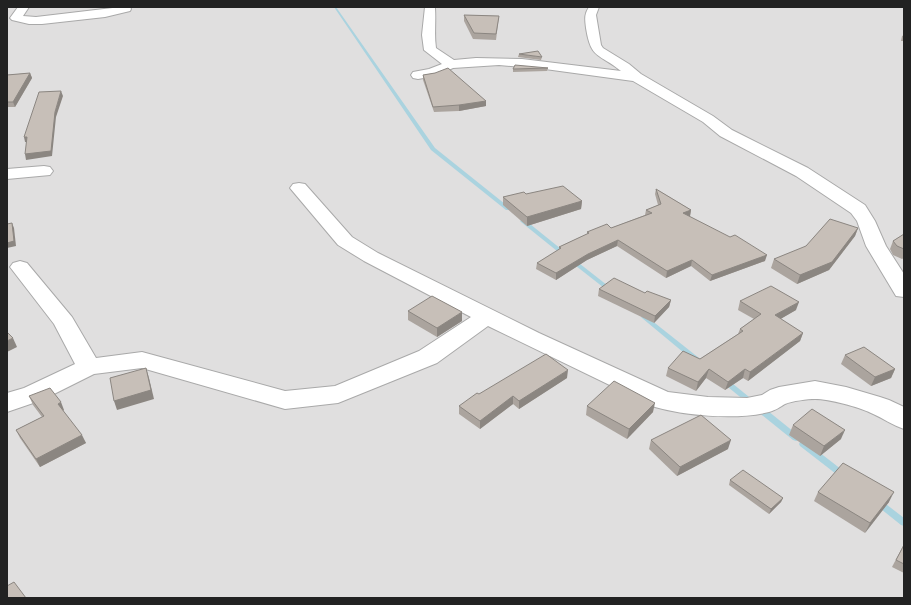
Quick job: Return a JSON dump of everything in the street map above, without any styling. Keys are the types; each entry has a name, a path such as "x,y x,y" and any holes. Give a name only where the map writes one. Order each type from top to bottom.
{"street":[{"path":"24,7 16,18 26,20 82,16 115,12 126,9"},
{"path":"594,7 590,16 595,45 599,51 624,66 636,77 708,119 726,133 802,172 858,209 866,221 876,246 904,291"},
{"path":"430,8 430,26 428,35 430,50 451,64"},
{"path":"418,75 428,74 451,64 494,61 559,65 636,77"},
{"path":"7,174 44,171"},
{"path":"299,188 344,241 371,257 487,316 664,401 708,406 747,407 769,403 779,396 815,390 846,396 880,406 904,420"},
{"path":"20,267 64,322 89,367"},
{"path":"7,403 33,394 89,367 142,360 285,400 338,394 428,357 487,316"}],"shaded area":[{"path":"7,7 904,7 904,598 7,598"}],"building":[{"path":"464,15 499,16 496,34 474,33"},
{"path":"538,51 542,57 519,54"},
{"path":"515,65 548,68 513,69"},
{"path":"448,68 486,101 433,107 423,75 435,73"},
{"path":"30,73 13,102 7,102 7,75"},
{"path":"61,91 55,112 51,151 25,154 27,137 24,137 39,92"},
{"path":"563,186 582,201 527,217 503,197 524,192 526,194"},
{"path":"656,189 691,210 683,213 730,237 735,235 767,255 712,275 692,260 667,271 618,240 588,254 556,273 537,263 561,248 559,247 589,233 587,232 607,224 611,228 652,213 646,210 661,204"},
{"path":"830,219 858,228 832,262 800,275 774,259 806,246"},
{"path":"12,223 14,241 7,243 7,224"},
{"path":"904,234 904,249 897,246 893,241"},
{"path":"614,278 645,293 647,291 671,300 655,316 599,289"},
{"path":"771,286 799,302 775,315 803,333 750,372 745,369 728,382 709,369 698,382 668,368 683,351 700,359 743,331 740,329 761,314 740,301"},
{"path":"432,296 462,312 437,328 408,311"},
{"path":"7,332 13,338 7,341"},
{"path":"864,347 895,369 875,377 845,355"},
{"path":"546,354 568,370 519,401 513,396 480,421 459,406 477,393 479,394"},
{"path":"146,368 151,390 114,401 110,378"},
{"path":"614,381 655,403 629,429 587,406"},
{"path":"50,388 61,402 58,404 82,435 36,459 16,430 44,416 29,396"},
{"path":"812,409 845,430 824,446 793,425"},
{"path":"701,415 731,440 680,467 651,440"},
{"path":"843,463 894,492 870,523 818,492"},
{"path":"743,470 783,498 771,509 730,480"},
{"path":"904,545 904,564 896,560"},
{"path":"14,582 26,598 7,598 7,586"}],"waterway":[{"path":"335,7 433,149 508,209"},
{"path":"523,221 564,254"},
{"path":"573,261 610,290"},
{"path":"644,317 697,360"},
{"path":"725,381 752,403"},
{"path":"760,409 796,438"},
{"path":"803,444 843,475"},
{"path":"879,503 904,523"}]}
